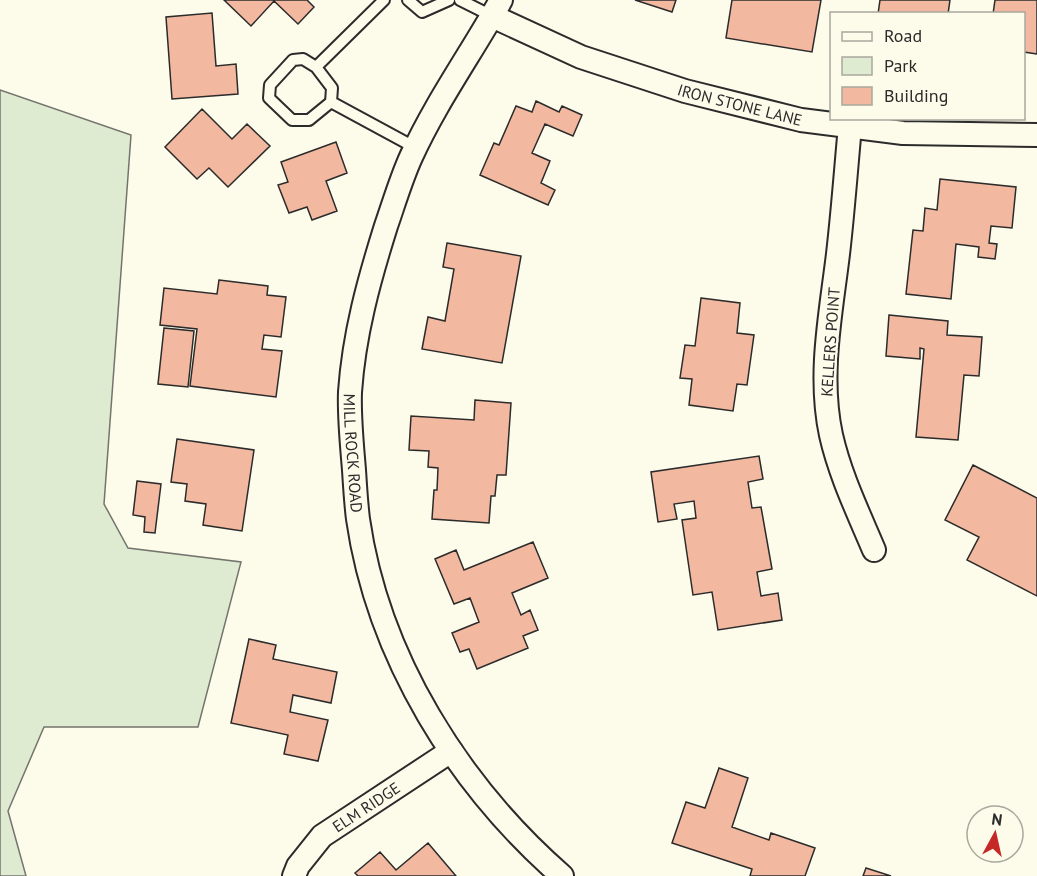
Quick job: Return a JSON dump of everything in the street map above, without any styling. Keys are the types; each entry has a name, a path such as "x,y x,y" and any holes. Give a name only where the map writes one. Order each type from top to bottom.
{"street":[{"name":"IRON STONE LANE","path":"496,8 581,57 685,91 801,120 903,133 1037,135"},
{"name":"MILL ROCK ROAD","path":"496,8 416,148 367,284 355,345 350,394 352,454 358,519 375,591 392,640 418,697 451,751 489,804 532,850 561,876"},
{"name":"KELLERS POINT","path":"850,126 840,240 827,345 826,404 830,433 838,462 874,550"},
{"name":"ELM RIDGE","path":"294,876 298,866 322,836 451,751"}],"lane":[{"path":"316,67 384,0"},
{"path":"408,0 422,12 449,0"},
{"path":"460,0 496,8"},
{"path":"303,59 316,67 332,88 331,102 309,120 292,120 269,98 270,85 293,60 303,59"},
{"path":"331,102 416,148"}],"green space":[{"path":"0,90 131,135 104,504 128,548 241,562 198,727 44,727 8,811 26,876 0,876"}],"building":[{"path":"224,0 307,0 314,7 298,24 274,1 251,26"},
{"path":"635,0 676,0 672,12"},
{"path":"732,0 821,0 812,52 726,38"},
{"path":"880,0 950,0 948,12 878,12"},
{"path":"995,0 1037,0 1037,54 1025,52 1025,12 993,12"},
{"path":"212,13 216,66 236,64 238,94 172,99 166,17"},
{"path":"536,101 559,112 562,106 582,115 573,136 545,124 532,153 550,161 541,183 555,190 548,205 480,175 494,143 499,145 516,106 532,112"},
{"path":"202,109 232,139 247,124 270,146 228,187 209,168 197,179 165,147"},
{"path":"336,142 347,173 326,181 337,211 312,220 307,207 289,213 278,185 288,182 281,162"},
{"path":"940,179 1016,187 1012,228 991,226 989,243 997,244 995,259 978,257 979,247 956,244 951,299 906,294 913,230 923,231 925,208 937,210"},
{"path":"447,243 521,256 502,363 422,349 428,317 445,321 454,269 443,267"},
{"path":"219,280 268,286 267,295 286,297 281,337 264,335 262,349 282,351 276,397 190,386 197,329 160,325 164,288 217,294"},
{"path":"701,298 740,303 737,333 754,335 747,385 737,384 733,411 689,405 692,379 680,378 685,345 695,346"},
{"path":"889,315 948,321 947,335 982,337 979,376 964,375 958,440 916,437 924,349 920,348 920,359 886,356"},
{"path":"164,328 194,331 188,387 158,384"},
{"path":"475,400 511,403 506,475 497,475 495,496 491,496 489,523 432,519 438,468 428,467 429,451 409,450 411,416 474,420"},
{"path":"177,439 254,450 242,531 203,525 206,504 185,501 187,484 171,482"},
{"path":"759,456 763,479 748,482 752,508 761,507 772,569 757,572 761,596 778,593 782,620 718,630 712,592 693,595 682,520 696,518 694,501 674,504 677,519 658,522 651,472"},
{"path":"973,465 1037,498 1037,596 967,560 979,537 945,520"},
{"path":"137,481 161,484 155,533 144,532 145,517 133,515"},
{"path":"533,542 548,578 512,593 521,615 530,610 538,630 523,636 528,648 477,669 469,649 460,652 452,633 479,622 470,598 454,604 435,559 456,550 464,570"},
{"path":"249,639 276,645 273,659 337,672 331,703 293,695 290,712 328,720 318,761 284,754 288,735 231,723"},
{"path":"719,768 748,778 732,827 769,840 771,833 815,848 805,876 750,876 752,869 672,843 686,802 705,808"},
{"path":"428,843 456,876 358,876 355,873 380,852 396,870"},
{"path":"866,868 891,876 863,876"}]}
